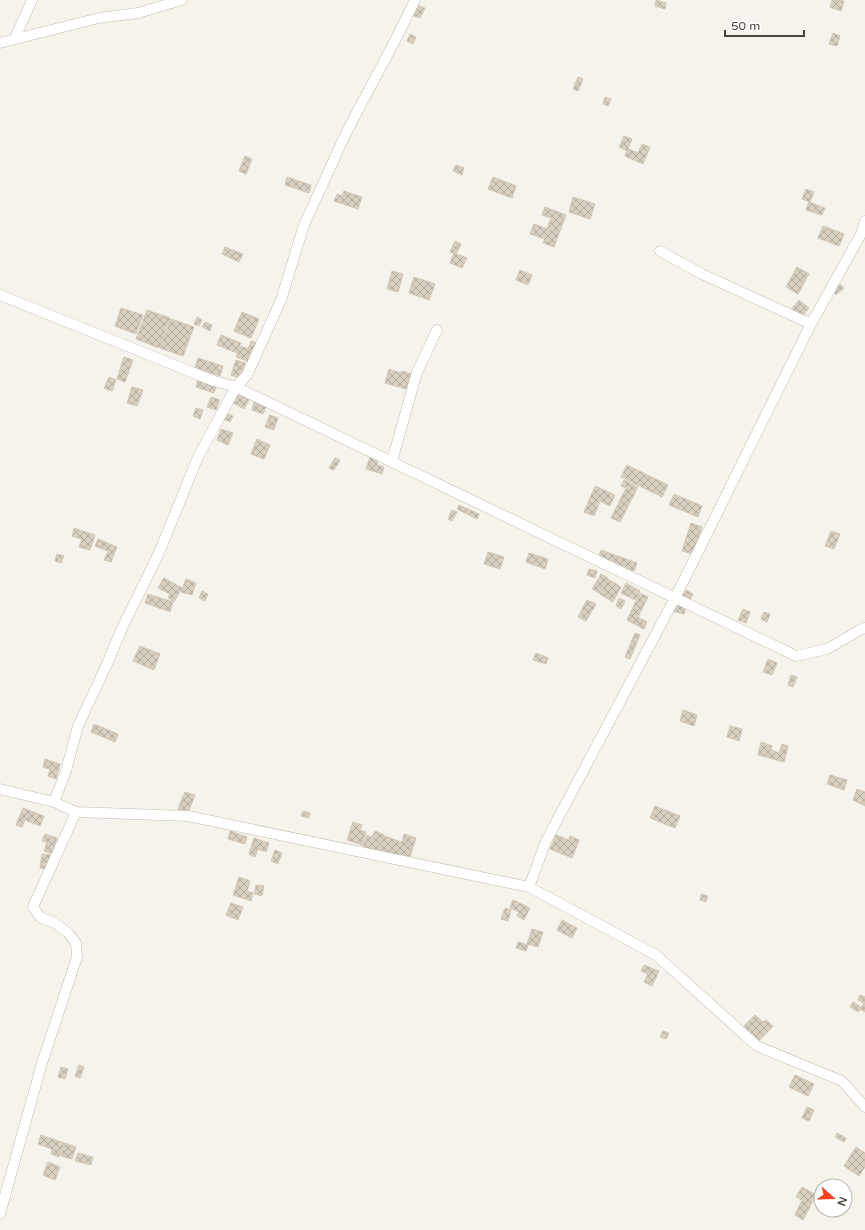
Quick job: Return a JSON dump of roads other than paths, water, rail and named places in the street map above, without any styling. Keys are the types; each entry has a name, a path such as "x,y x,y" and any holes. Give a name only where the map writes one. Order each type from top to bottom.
{"street":[{"path":"15,38 32,0"},
{"path":"0,43 99,18 138,13 182,0"},
{"path":"54,802 66,772 78,726 122,628 159,553 198,458 236,387 247,375 281,300 304,225 347,131 415,0"},
{"path":"529,887 546,841 675,598 811,324 861,234 865,221"},
{"path":"660,251 702,274 811,324"},
{"path":"0,295 214,381 236,387 796,656 827,649 865,628"},
{"path":"392,461 418,372 436,330"},
{"path":"0,789 54,802 76,812 188,816 529,887 656,955 757,1046 842,1081 865,1107"},
{"path":"0,1214 42,1063 77,957 76,943 68,933 55,923 40,917 33,906 76,812"}]}
